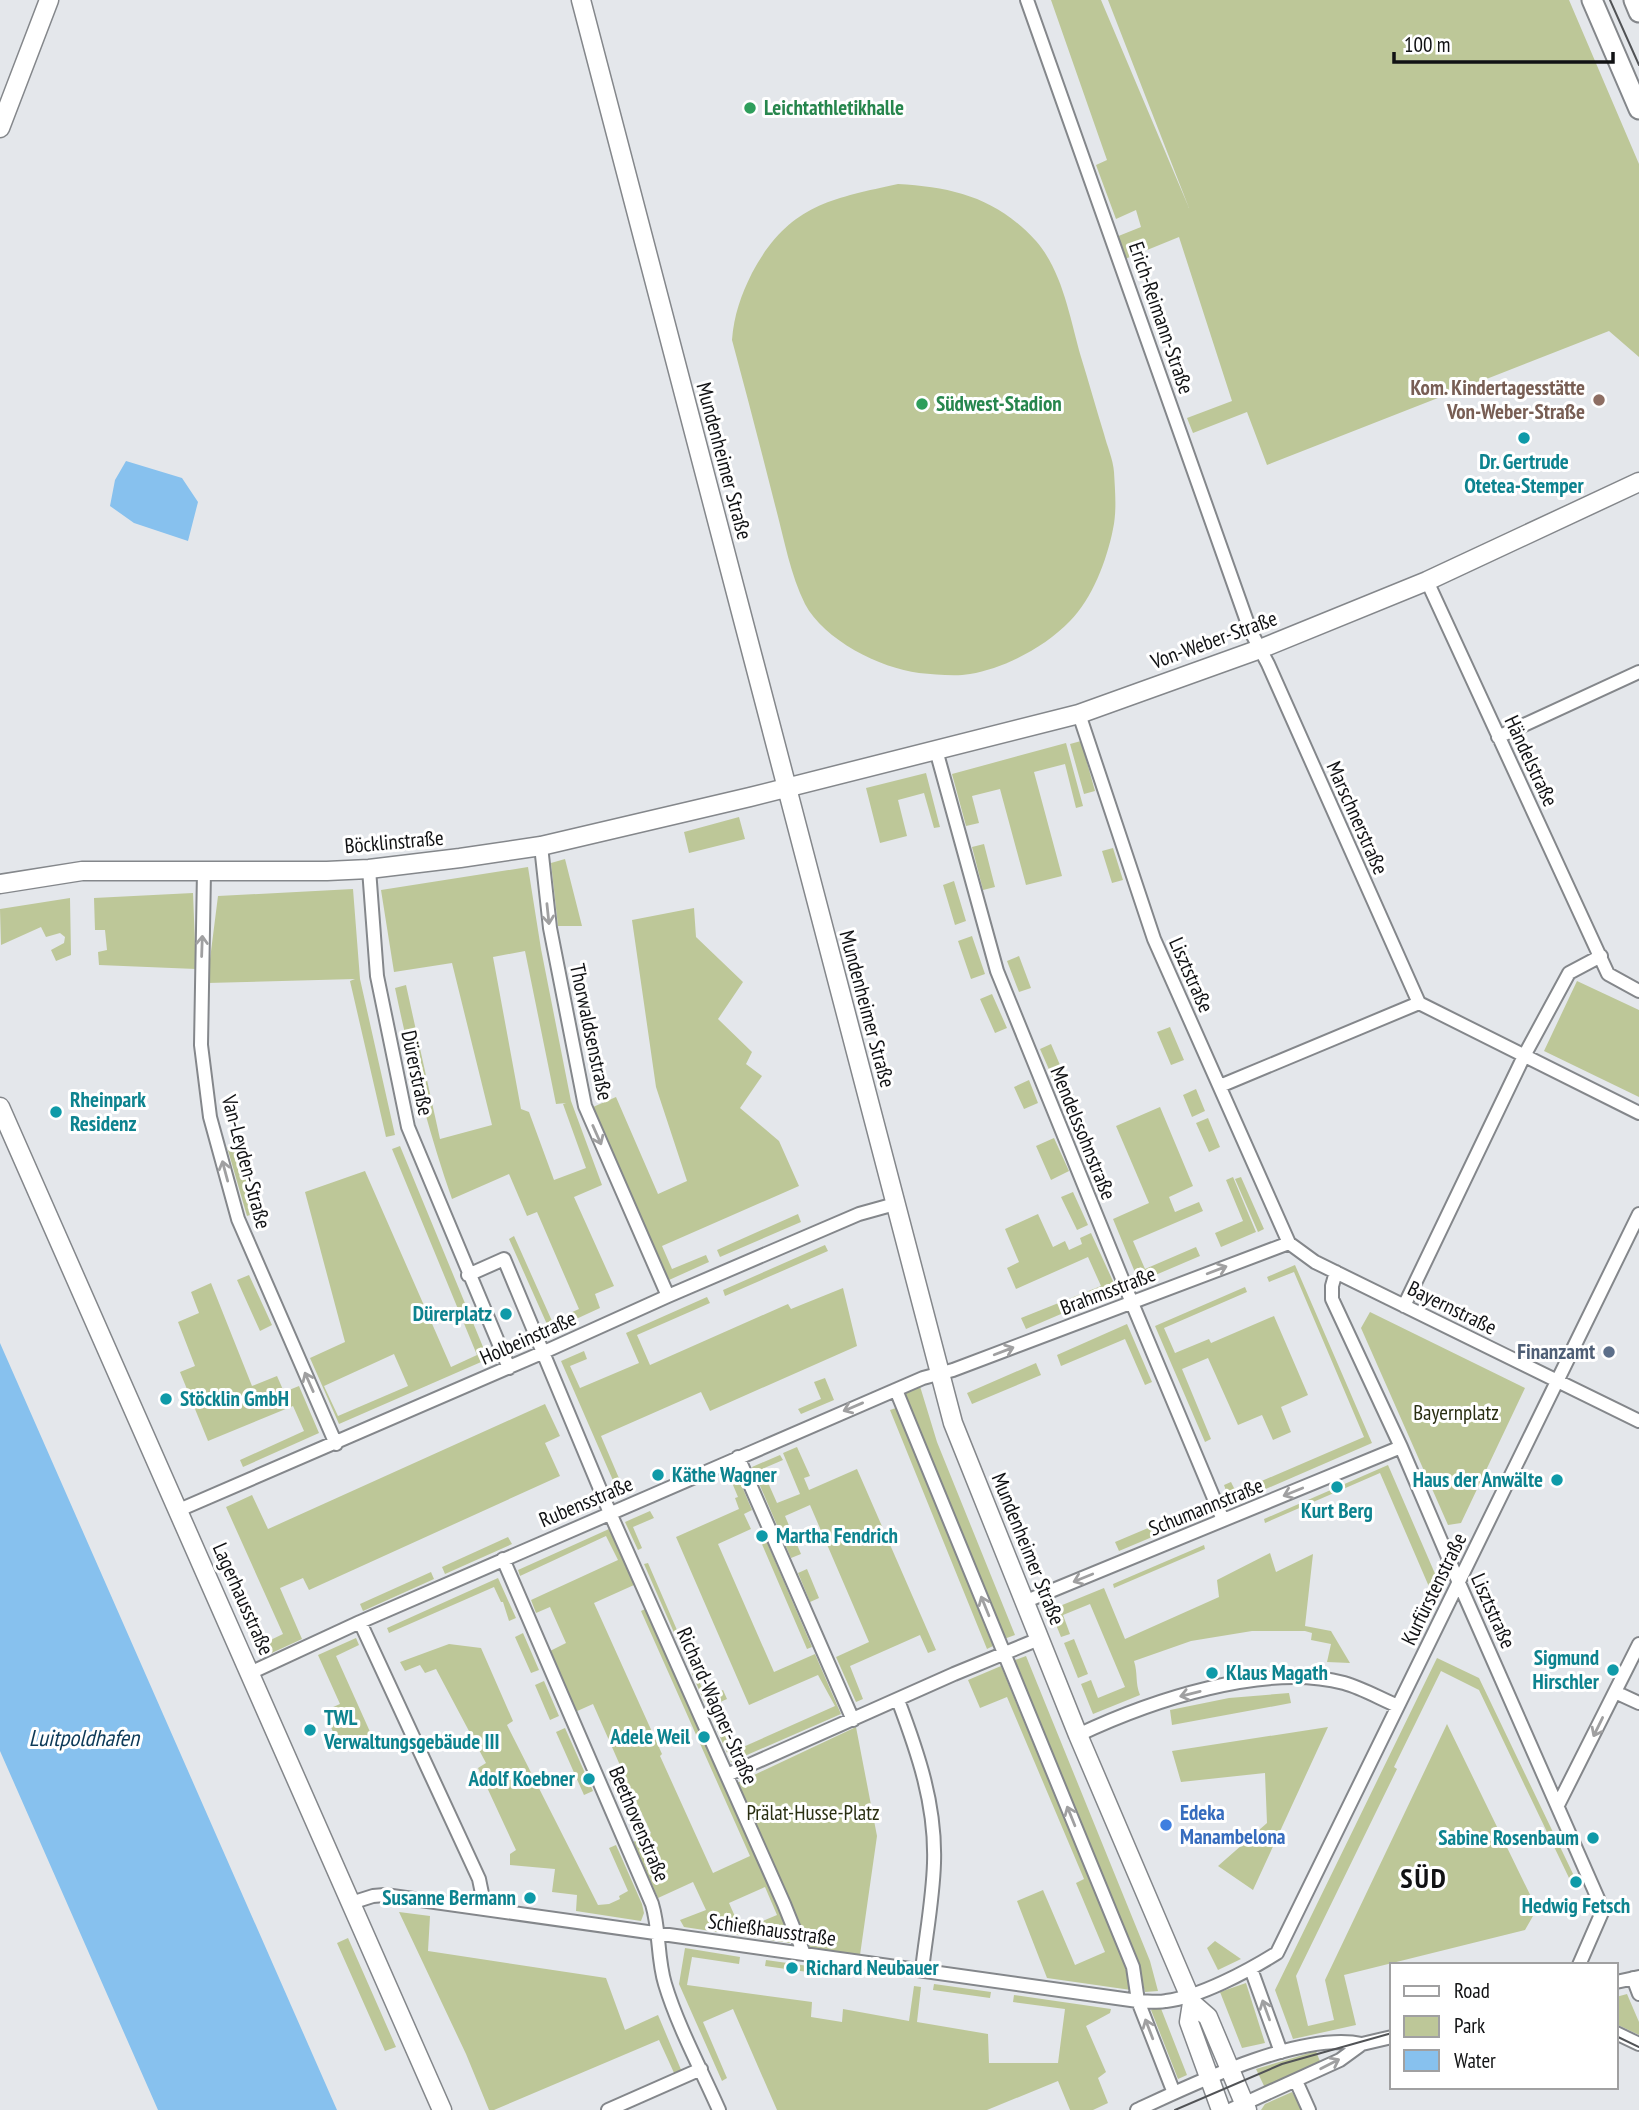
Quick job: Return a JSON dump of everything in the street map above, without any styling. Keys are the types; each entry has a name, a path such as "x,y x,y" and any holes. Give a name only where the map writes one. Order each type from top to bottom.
{"main road":[{"path":"1592,0 1639,109"},
{"path":"1634,0 1639,12"}],"street":[{"path":"0,128 49,0"},
{"name":"Mundenheimer Straße","path":"581,0 953,1423 1078,1735 1190,1999 1208,2017 1231,2069 1241,2108"},
{"name":"Erich-Reimann-Straße","path":"1027,0 1250,630 1260,649"},
{"name":"Von-Weber-Straße","path":"786,788 1079,714 1260,649 1427,581 1639,482"},
{"name":"Händelstraße","path":"1427,581 1608,974 1639,990"},
{"name":"Marschnerstraße","path":"1260,649 1419,1003"},
{"path":"1498,737 1639,672"},
{"name":"Lisztstraße","path":"1079,714 1154,939 1290,1243"},
{"name":"Mendelssohnstraße","path":"936,750 997,971 1223,1520"},
{"name":"Böcklinstraße","path":"0,884 82,871 369,869 460,858 541,846 786,788"},
{"name":"Thorwaldsenstraße","path":"541,846 550,928 585,1106 668,1296"},
{"name":"Dürerstraße","path":"369,869 377,976 408,1127 509,1368"},
{"name":"Van-Leyden-Straße","path":"204,871 201,1045 210,1116 238,1219 336,1444"},
{"path":"1404,1306 1524,1056 1569,974 1601,956"},
{"path":"1220,1086 1419,1003 1639,1113"},
{"name":"Lagerhausstraße","path":"0,1107 442,2110"},
{"name":"Holbeinstraße","path":"179,1510 336,1444 859,1214 895,1204"},
{"name":"Kurfürstenstraße","path":"1190,1999 1277,1953 1639,1214"},
{"name":"Brahmsstraße","path":"940,1374 1290,1243"},
{"name":"Bayernstraße","path":"1290,1243 1315,1262 1639,1421"},
{"path":"468,1275 504,1259 610,1513"},
{"name":"Lisztstraße","path":"1336,1272 1332,1299 1401,1447 1603,1910 1580,1963"},
{"name":"Rubensstraße","path":"250,1673 737,1457 923,1378 940,1374"},
{"path":"896,1390 1133,1967 1138,2001 1174,2093"},
{"name":"Schumannstraße","path":"1024,1602 1401,1447"},
{"path":"737,1457 853,1720"},
{"name":"Richard-Wagner-Straße","path":"610,1513 804,1954"},
{"name":"Beethovenstraße","path":"502,1559 652,1904 656,1916 659,1962 666,1987 719,2110"},
{"path":"360,1622 479,1879 485,1908"},
{"path":"727,1775 1039,1639"},
{"path":"1558,1805 1639,1644"},
{"path":"1078,1735 1156,1703 1247,1681 1315,1678 1345,1683 1398,1706"},
{"path":"1615,1692 1639,1703"},
{"path":"898,1700 922,1763 932,1824 934,1863 922,1970"},
{"name":"Schießhausstraße","path":"351,1903 386,1895 1138,2001 1190,1999"},
{"path":"1251,1969 1281,2052"},
{"path":"1618,1982 1636,1977 1639,1993"},
{"name":"Mundenheimer Straße","path":"1190,1999 1189,2022 1221,2110"},
{"path":"1618,2034 1639,2044"},
{"path":"1137,2110 1231,2069 1281,2052 1332,2042 1362,2044 1390,2037"},
{"path":"1241,2108 1340,2060 1362,2044"},
{"path":"608,2110 701,2069"},
{"path":"1296,2081 1309,2110"}],"green space":[{"path":"1051,0 1101,0 1189,208 1108,0 1569,0 1639,164 1639,357 1609,331 1267,465 1247,412 1193,433 1187,418 1232,401 1179,237 1125,259 1116,237 1141,227 1136,210 1116,219 1096,165 1107,160"},
{"name":"Südwest-Stadion","path":"898,184 956,192 990,205 1006,214 1036,241 1059,281 1113,467 1113,529 1103,566 1085,602 1070,621 1037,648 997,667 970,674 919,673 887,665 854,650 825,629 814,617 805,604 791,568 732,340 736,314 748,281 780,233 796,219 831,201"},
{"path":"1081,741 1095,791 1084,794 1070,744"},
{"path":"1066,743 1083,806 1076,808 1065,764 1034,772 1062,876 1026,885 1000,789 972,796 979,823 966,826 952,774"},
{"path":"926,773 940,827 934,828 924,793 898,800 907,836 880,843 866,788"},
{"path":"739,817 745,839 689,853 684,832"},
{"path":"984,844 995,887 983,890 972,847"},
{"path":"1113,848 1123,880 1112,883 1102,851"},
{"path":"565,859 582,926 558,926 551,863"},
{"path":"528,867 571,1101 602,1185 574,1197 614,1286 595,1294 600,1308 550,1331 509,1239 514,1236 552,1321 579,1309 537,1212 527,1216 509,1174 452,1199 420,1095 395,988 406,985 440,1139 492,1125 452,963 394,972 381,890","holes":["525,951 556,1104 566,1103 563,1104 586,1168 554,1180 529,1112 521,1109 493,957"]},
{"path":"954,881 966,921 955,925 943,885"},
{"path":"353,889 360,979 395,1135 386,1137 350,981 355,979 207,983 218,896"},
{"path":"193,893 196,969 99,965 98,952 107,950 105,930 95,930 94,898"},
{"path":"70,898 71,955 56,961 51,950 64,943 65,937 60,933 46,937 41,927 1,945 0,909"},
{"path":"694,908 696,937 743,982 718,1019 752,1052 746,1064 762,1076 740,1108 779,1141 799,1186 662,1246 672,1269 706,1255 709,1262 669,1280 593,1107 616,1097 658,1194 687,1181 656,1087 632,920"},
{"path":"972,936 985,974 971,979 958,941"},
{"path":"1019,956 1031,988 1019,992 1007,961"},
{"path":"1577,981 1639,1010 1639,1097 1544,1051"},
{"path":"992,994 1007,1028 995,1033 980,999"},
{"path":"1170,1027 1184,1060 1171,1065 1157,1032"},
{"path":"1051,1044 1066,1079 1055,1083 1040,1049"},
{"path":"1029,1080 1038,1103 1024,1109 1014,1087"},
{"path":"1071,1089 1085,1123 1074,1128 1059,1094"},
{"path":"1196,1089 1205,1111 1192,1117 1183,1095"},
{"path":"1160,1107 1193,1186 1169,1197 1175,1212 1199,1202 1203,1211 1133,1241 1145,1269 1196,1247 1200,1256 1139,1282 1113,1219 1149,1203 1116,1126"},
{"path":"1208,1118 1220,1147 1209,1152 1196,1123"},
{"path":"1054,1138 1069,1171 1051,1180 1036,1146"},
{"path":"236,1145 256,1213 247,1216 227,1147"},
{"path":"400,1146 488,1359 339,1424 310,1358 345,1342 305,1192 365,1171 451,1367 477,1355 392,1149","holes":["394,1354 408,1386 338,1416 324,1386"]},
{"path":"1233,1177 1256,1232 1221,1247 1215,1233 1243,1221 1226,1180"},
{"path":"1241,1177 1264,1229 1258,1232 1235,1179"},
{"path":"1073,1192 1088,1225 1077,1230 1061,1197"},
{"path":"798,1214 801,1222 720,1257 717,1250"},
{"path":"1038,1214 1053,1247 1065,1241 1069,1250 1082,1244 1080,1238 1091,1233 1117,1290 1026,1329 1021,1318 1101,1286 1088,1257 1016,1289 1007,1268 1019,1262 1005,1229"},
{"path":"825,1245 828,1251 725,1296 723,1290"},
{"path":"1295,1265 1372,1443 1231,1504 1224,1485 1231,1482 1236,1492 1364,1437 1294,1272 1269,1282 1267,1277"},
{"path":"249,1275 272,1325 260,1331 237,1280"},
{"path":"211,1283 252,1386 277,1376 284,1392 299,1386 319,1433 243,1467 240,1460 304,1431 293,1406 208,1441 180,1372 195,1366 178,1322 199,1313 191,1292"},
{"path":"1245,1287 1247,1292 1164,1328 1175,1353 1209,1339 1211,1343 1274,1316 1308,1395 1281,1407 1291,1432 1273,1440 1262,1415 1238,1425 1208,1358 1182,1369 1211,1439 1205,1442 1155,1326"},
{"path":"843,1288 857,1346 710,1411 701,1392 601,1436 624,1490 618,1492 561,1361 584,1351 587,1359 570,1366 580,1388 639,1363 626,1333 707,1297 710,1303 637,1335 650,1365 788,1304 791,1309"},
{"name":"Bayernplatz","path":"1370,1312 1525,1388 1461,1523 1448,1525 1361,1328"},
{"path":"1127,1324 1152,1382 1145,1385 1125,1339 1061,1366 1057,1355"},
{"path":"1036,1363 1041,1375 972,1404 967,1393"},
{"path":"825,1378 834,1400 801,1414 798,1409 821,1399 814,1382"},
{"path":"919,1383 937,1442 1015,1635 1004,1639 903,1390"},
{"path":"545,1404 560,1436 545,1443 560,1476 309,1590 303,1578 280,1588 302,1639 263,1657 258,1646 283,1634 226,1507 252,1495 268,1529"},
{"path":"896,1408 993,1646 987,1649 890,1410"},
{"path":"797,1447 810,1476 804,1478 809,1490 857,1469 936,1650 928,1653 920,1635 850,1666 863,1699 856,1702 836,1657 869,1642 810,1505 785,1516 801,1554 791,1558 752,1467 780,1455 783,1460 762,1469 777,1503 800,1494 783,1453"},
{"path":"1388,1465 1436,1576 1430,1589 1380,1473 1265,1523 1264,1519"},
{"path":"735,1470 752,1510 744,1514 751,1529 718,1544 774,1672 815,1654 841,1714 731,1762 710,1714 716,1712 734,1751 835,1706 818,1675 749,1705 676,1537 739,1509 735,1498 738,1497 728,1473"},
{"path":"588,1500 592,1508 548,1528 544,1520"},
{"path":"1205,1504 1209,1513 1119,1551 1115,1542"},
{"path":"650,1511 654,1518 633,1527 642,1548 638,1550 625,1522"},
{"path":"609,1529 634,1585 594,1603 662,1754 660,1756 713,1873 750,1856 641,1611 645,1609 793,1941 790,1943 684,1927 680,1920 706,1910 693,1882 658,1898 633,1842 651,1833 630,1788 616,1793 610,1779 623,1772 593,1704 575,1712 548,1652 566,1643 550,1607 536,1613 531,1600 618,1560 606,1536 520,1576 518,1570","holes":["765,1887 777,1915 741,1930 729,1903"]},
{"path":"508,1537 512,1544 445,1574 442,1567"},
{"path":"766,1540 812,1647 807,1649 761,1542"},
{"path":"1204,1545 1205,1549 1114,1588 1113,1584"},
{"path":"1270,1553 1276,1572 1313,1554 1305,1626 1331,1631 1350,1663 1327,1662 1331,1644 1311,1640 1312,1633 1305,1631 1252,1631 1191,1641 1134,1661 1140,1695 1093,1714 1081,1684 1091,1680 1098,1698 1125,1687 1090,1604 1063,1615 1070,1634 1061,1637 1050,1610 1104,1588 1125,1639 1219,1597 1217,1580"},
{"path":"648,1563 706,1697 723,1690 727,1699 707,1708 644,1564"},
{"path":"807,1569 819,1598 810,1602 798,1573"},
{"path":"431,1572 434,1579 363,1611 360,1604"},
{"path":"498,1578 516,1618 509,1621 503,1602 494,1587 389,1633 387,1628"},
{"path":"523,1633 539,1670 531,1673 515,1637"},
{"path":"356,1638 359,1645 336,1656 371,1734 340,1748 324,1711 340,1704 318,1655"},
{"path":"1074,1639 1088,1674 1078,1678 1064,1643"},
{"path":"449,1644 481,1648 513,1721 507,1725 598,1905 620,1899 619,1896 628,1891 609,1848 616,1845 642,1904 644,1913 641,1921 576,1911 577,1895 552,1892 555,1869 510,1865 510,1854 516,1850 478,1768 486,1763 436,1669 425,1673 420,1665 405,1671 400,1662"},
{"path":"1026,1656 1150,1961 1158,1991 1145,1992 1136,1958 1015,1660"},
{"path":"1437,1658 1479,1678 1575,1878 1570,1880 1479,1690 1441,1671 1394,1767 1397,1769 1296,1976 1308,2026 1334,2020 1325,1980 1447,1724 1537,1909 1525,1930 1344,1975 1356,2025 1293,2039 1275,1990"},
{"path":"1001,1666 1129,1975 1131,1990 1047,1978 1017,1901 1043,1890 1075,1965 1105,1952 1076,1883 1084,1879 1007,1697 980,1708 968,1680"},
{"path":"544,1681 559,1716 550,1720 535,1685"},
{"path":"1289,1693 1291,1703 1172,1725 1170,1710 1229,1698"},
{"name":"Prälat-Husse-Platz","path":"856,1727 877,1836 860,1955 807,1947 737,1783"},
{"path":"1328,1727 1253,1890 1218,1866 1267,1823 1265,1773 1181,1782 1172,1751"},
{"path":"565,1728 593,1791 584,1795 556,1732"},
{"path":"399,1912 430,1916 428,1951 606,1978 625,2030 658,2015 682,2072 675,2075 659,2040 489,2110 466,2054"},
{"path":"348,1938 396,2047 385,2051 337,1943"},
{"path":"1215,1941 1241,1959 1218,1970 1207,1948"},
{"path":"685,1948 740,1957 739,1964 692,1957 687,1985 812,2002 811,2017 842,2022 843,2009 909,2021 914,1986 921,1987 917,2022 988,2034 989,2063 1058,2063 1065,2009 1013,2002 1014,1995 1111,2009 1110,2013 1086,2026 1106,2072 1098,2078 1108,2103 1093,2110 1070,2110 1058,2081 987,2110 777,2110 733,2009 703,2022 727,2078 722,2081 679,1984"},
{"path":"766,1960 851,1972 850,1978 765,1966"},
{"path":"1246,1983 1265,2043 1242,2048 1220,1992"},
{"path":"934,1984 991,1992 990,1998 933,1990"},
{"path":"1627,1994 1639,2022 1639,2035 1618,2025 1618,1996"},
{"path":"1160,2006 1187,2075 1178,2079 1151,2010"},
{"path":"1316,2051 1321,2064 1265,2088 1256,2069"},
{"path":"1292,2092 1302,2110 1261,2110 1265,2104"}],"water":[{"path":"126,461 182,478 198,502 188,541 134,523 110,506 115,480"},
{"name":"Luitpoldhafen","path":"0,1343 337,2110 158,2110 0,1751"}],"tram line":[{"path":"1610,0 1639,65"},
{"path":"1175,2110 1282,2064 1390,2034"},
{"path":"1618,2037 1639,2047"}],"place":[{"name":"Leichtathletikhalle","path":"750,108"},
{"name":"Kom. Kindertagesstätte Von-Weber-Straße","path":"1599,400"},
{"name":"Südwest-Stadion","path":"922,404"},
{"name":"Dr. Gertrude Otetea-Stemper","path":"1524,438"},
{"name":"Rheinpark Residenz","path":"56,1112"},
{"name":"Dürerplatz","path":"506,1314"},
{"name":"Finanzamt","path":"1609,1352"},
{"name":"Stöcklin GmbH","path":"166,1399"},
{"name":"Käthe Wagner","path":"658,1475"},
{"name":"Haus der Anwälte","path":"1557,1480"},
{"name":"Kurt Berg","path":"1337,1487"},
{"name":"Martha Fendrich","path":"762,1536"},
{"name":"Sigmund Hirschler","path":"1613,1670"},
{"name":"Klaus Magath","path":"1212,1673"},
{"name":"TWL Verwaltungsgebäude III","path":"310,1730"},
{"name":"Adele Weil","path":"704,1737"},
{"name":"Adolf Koebner","path":"589,1779"},
{"name":"Edeka Manambelona","path":"1166,1825"},
{"name":"Sabine Rosenbaum","path":"1593,1838"},
{"name":"Hedwig Fetsch","path":"1576,1882"},
{"name":"Susanne Bermann","path":"530,1898"},
{"name":"Richard Neubauer","path":"792,1968"}],"district":[{"name":"SÜD","path":"1424,1878"}]}
